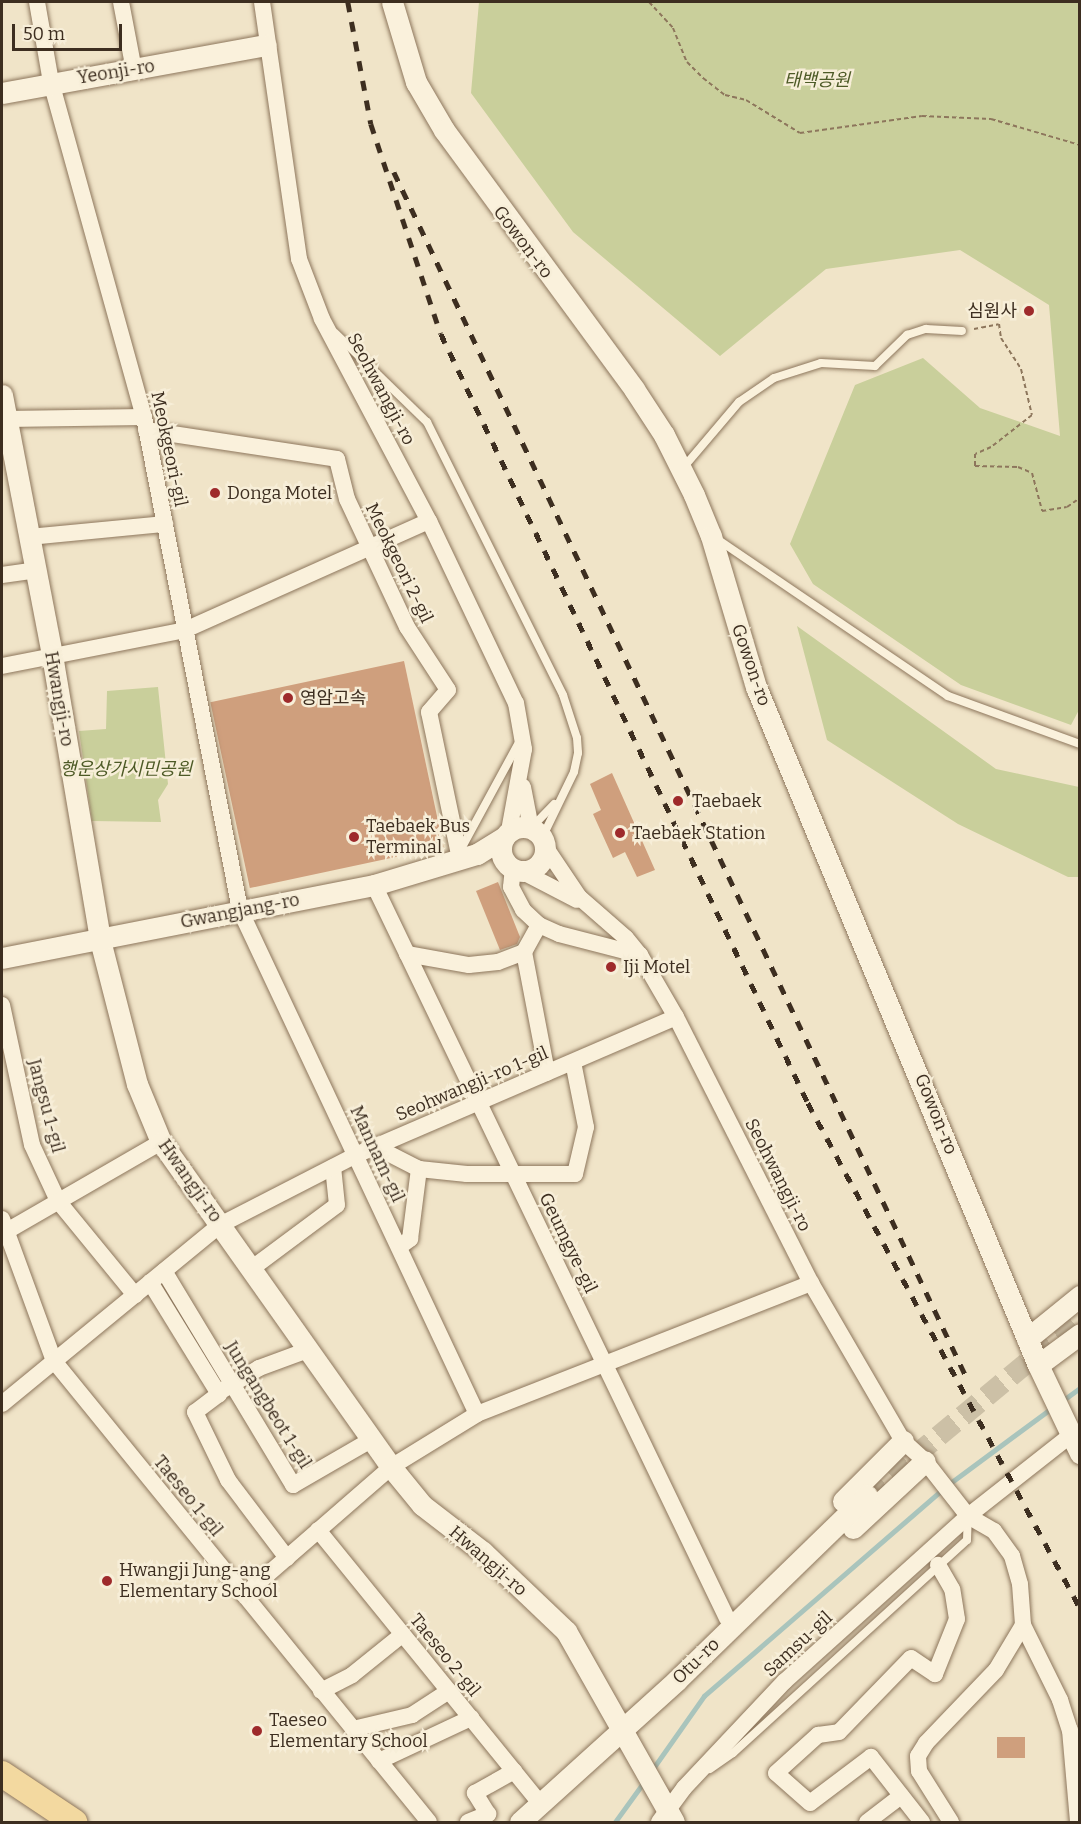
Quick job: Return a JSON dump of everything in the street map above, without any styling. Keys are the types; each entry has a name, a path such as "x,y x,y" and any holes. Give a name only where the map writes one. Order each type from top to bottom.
{"main road":[{"path":"2,1774 74,1822"}],"street":[{"name":"Meokgeori-gil","path":"37,2 51,82 145,424 240,910"},
{"path":"121,2 134,70"},
{"name":"Seohwangji-ro","path":"262,2 266,45 299,259 322,319 429,521 516,704 522,724 522,775"},
{"name":"Gowon-ro","path":"392,2 416,82 444,130 634,389 681,470 711,536 756,687 1027,1339 1075,1444"},
{"name":"Yeonji-ro","path":"2,93 51,82 134,70 266,45"},
{"name":"Hwangji-ro","path":"2,395 52,655 100,940 137,1084 160,1142 371,1440 422,1505 483,1552 566,1631 622,1731 666,1819"},
{"path":"6,419 145,424"},
{"name":"Meokgeori 2-gil","path":"145,424 338,459 347,499 372,546 407,627 448,690 429,712 469,857"},
{"path":"2,666 185,630 429,521"},
{"path":"29,537 165,524"},
{"path":"2,575 36,570"},
{"path":"522,775 501,852 513,867 511,887 524,910 539,925 559,934 639,955"},
{"path":"522,775 539,837 569,885 593,910"},
{"path":"507,834 539,837"},
{"name":"Gwangjang-ro","path":"2,958 374,885 469,857 507,834"},
{"path":"513,867 538,864 539,837"},
{"path":"469,857 513,867 593,910"},
{"name":"Geumgye-gil","path":"374,885 727,1618"},
{"name":"Mannam-gil","path":"240,910 477,1414"},
{"name":"Seohwangji-ro","path":"593,910 627,938 676,1017 811,1283 903,1441 925,1461 968,1516"},
{"path":"539,925 524,952 547,1073"},
{"path":"407,954 469,964 498,962 524,952"},
{"name":"Jangsu 1-gil","path":"2,1005 32,1145 58,1201 135,1294"},
{"name":"Seohwangji-ro 1-gil","path":"2,1404 220,1225 356,1155 676,1017"},
{"path":"376,1147 419,1168 467,1174 512,1171 575,1174 586,1126 573,1062"},
{"path":"4,1225 58,1201 160,1142"},
{"path":"251,1269 337,1205 333,1167"},
{"path":"399,1247 410,1239 419,1168"},
{"name":"Taeseo 1-gil","path":"4,1225 54,1361 429,1822"},
{"name":"Jungangbeot 1-gil","path":"164,1271 225,1388 292,1485 371,1440"},
{"path":"150,1282 225,1388"},
{"path":"244,1595 391,1467 477,1414 811,1283"},
{"path":"1027,1339 1080,1296"},
{"path":"1040,1368 1080,1334"},
{"path":"287,1558 228,1480 195,1412 225,1388 308,1350"},
{"path":"654,1701 698,1645 903,1441"},
{"name":"Samsu-gil","path":"666,1819 684,1788 785,1681 968,1516 1075,1444"},
{"path":"654,1701 713,1661 925,1461"},
{"name":"Otu-ro","path":"520,1822 654,1701 867,1495"},
{"path":"968,1516 994,1531 1012,1556 1020,1584 1023,1625 1060,1700 1070,1730 1078,1822"},
{"name":"Taeseo 2-gil","path":"318,1530 541,1804"},
{"path":"922,1822 871,1757 810,1803 776,1773 818,1735 839,1732 911,1658 935,1674 957,1619 952,1589 939,1565"},
{"path":"951,1822 919,1771 918,1756 926,1743 996,1670 1023,1625"},
{"path":"321,1691 352,1675 403,1634"},
{"path":"353,1729 412,1715 449,1691"},
{"path":"379,1761 471,1718"},
{"path":"468,1822 488,1814 475,1793 514,1771"},
{"path":"867,1822 901,1796"}],"lane":[{"path":"322,319 427,422 563,695 577,738 578,753 564,792 539,837"},
{"path":"681,470 739,402 774,378 821,363 875,366 907,335 926,329 962,331"},
{"path":"711,536 948,696 1080,744"},
{"path":"469,857 461,846 512,759 522,724"},
{"path":"539,837 564,792"},
{"path":"684,1788 733,1753 967,1540 968,1516"}],"path":[{"path":"649,2 673,28 687,62 703,78 725,95 746,100 800,132 933,116 991,119 1080,145"},
{"path":"962,331 999,324 1001,338 1022,369 1032,415 992,447 975,454 975,466 1018,467 1032,473 1042,511 1067,507 1080,498"}],"green space":[{"name":"태백공원","path":"479,2 1079,2 1080,708 1071,725 961,685 813,584 790,544 855,385 923,358 980,408 1060,436 1049,305 960,250 826,269 720,356 573,232 471,93"},
{"path":"797,626 996,769 1079,787 1079,877 1068,877 958,824 827,740"},
{"name":"행운상가시민공원","path":"158,687 168,784 158,800 161,822 92,821 79,731 106,729 107,691"}],"building":[{"name":"Taebaek Bus Terminal","path":"404,661 444,847 250,888 210,702"},
{"name":"Taebaek Station","path":"612,773 655,870 637,877 625,852 613,858 593,814 601,810 590,784"},
{"path":"498,882 520,937 517,944 500,950 476,891"},
{"path":"997,1737 1025,1737 1025,1758 997,1758"}],"waterway":[{"path":"1062,1401 1080,1388"},
{"path":"949,1484 1053,1407"},
{"path":"652,1770 704,1696 942,1490"},
{"path":"615,1822 644,1782"}],"tunnel":[{"path":"867,1495 1080,1318"}],"railway":[{"path":"348,2 371,124 441,334 808,1103 1080,1608"},
{"path":"394,172 967,1378"}],"place":[{"name":"심원사","path":"1029,311"},
{"name":"Donga Motel","path":"215,493"},
{"name":"영암고속","path":"288,698"},
{"name":"Taebaek","path":"678,801"},
{"name":"Taebaek Station","path":"620,833"},
{"name":"Taebaek Bus Terminal","path":"354,837"},
{"name":"Iji Motel","path":"611,967"},
{"name":"Hwangji Jung-ang Elementary School","path":"107,1581"},
{"name":"Taeseo Elementary School","path":"257,1731"}]}
